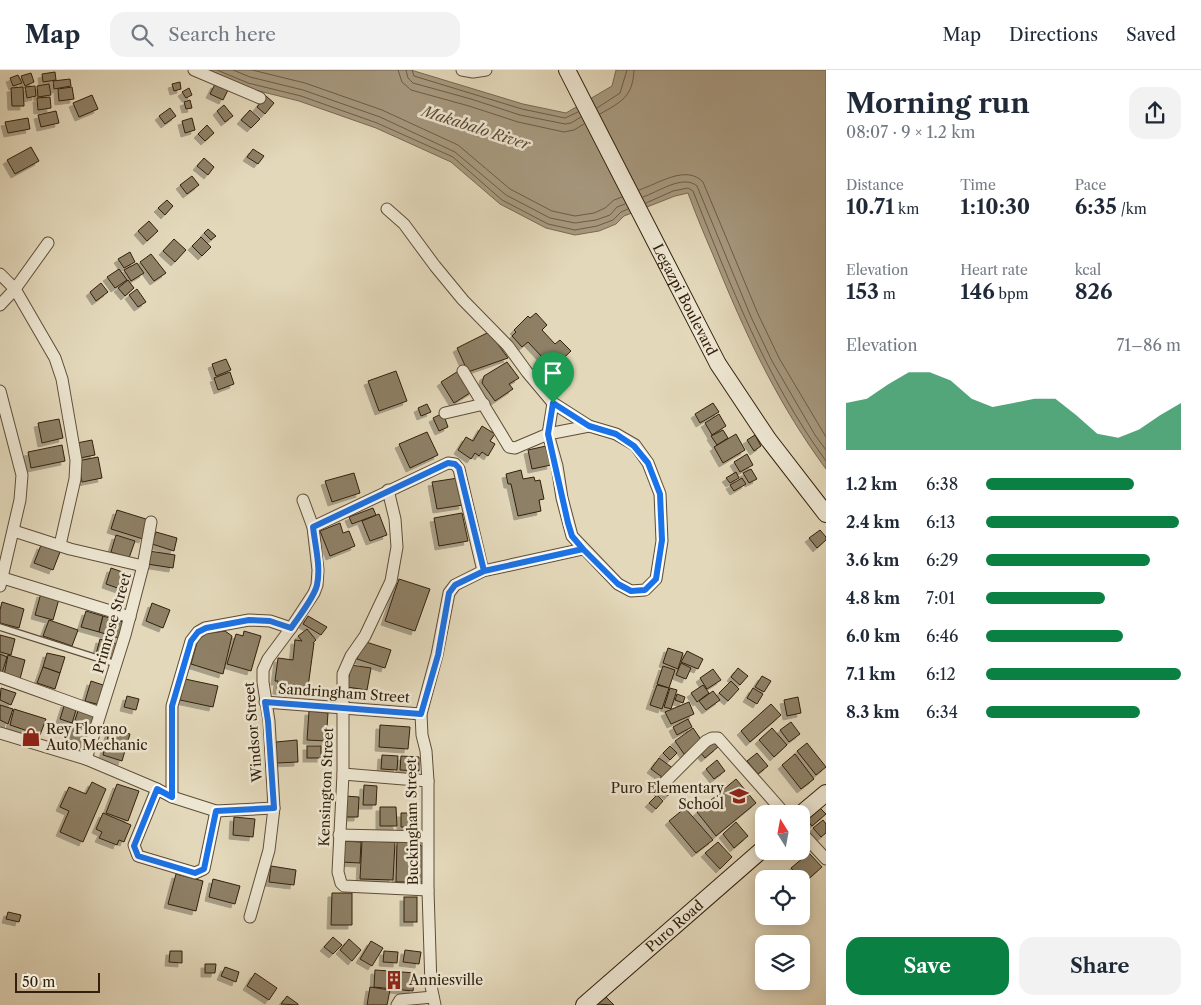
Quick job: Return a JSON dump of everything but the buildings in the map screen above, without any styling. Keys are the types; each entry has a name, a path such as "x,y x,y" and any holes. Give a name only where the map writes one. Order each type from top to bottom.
{"street":[{"path":"194,70 260,98"},
{"path":"462,70 473,72 486,70"},
{"name":"Legazpi Boulevard","path":"570,75 718,364 768,439 826,514"},
{"path":"387,209 404,224 458,293 508,346 553,403 589,426 616,434 634,446 648,463 660,494 662,540 656,579 645,590 631,591 618,584 572,536 548,434 553,403"},
{"path":"0,305 15,289 48,243"},
{"path":"0,274 15,289 55,358 62,379 74,443 75,479 60,545"},
{"path":"463,371 509,447 515,448 548,434 589,426"},
{"path":"0,391 22,475 20,500 14,531 1,582 130,618"},
{"path":"445,413 484,404"},
{"path":"313,527 448,463 455,464 459,468 484,571"},
{"name":"Kensington Street","path":"388,490 395,519 397,547 391,581 365,636 350,656 343,674 343,774 338,872 341,883 344,886 428,890"},
{"name":"Windsor Street","path":"250,917 269,850 274,808 268,721 262,682 263,670 314,593 317,585 318,570 313,527 303,500"},
{"path":"144,566 151,522"},
{"name":"Primrose Street","path":"14,531 70,549 144,566 130,618 86,759"},
{"name":"Buckingham Street","path":"434,1001 428,890 428,781 421,714 438,655 449,593 455,585 484,571 583,549"},
{"path":"172,797 172,706 191,641 198,632 206,628 249,620 270,621 291,628"},
{"path":"0,678 100,713"},
{"name":"Sandringham Street","path":"265,702 421,714"},
{"path":"0,733 86,759 172,797 216,811 274,808"},
{"path":"657,790 706,741 718,738 777,805"},
{"path":"343,774 428,781"},
{"path":"157,789 134,846 138,856 195,873 204,869 216,811"},
{"path":"810,806 826,793"},
{"path":"339,835 427,837"},
{"path":"810,842 826,859"},
{"name":"Puro Road","path":"584,1005 755,856"},
{"path":"397,1005 400,1000 434,1001"}],"lane":[{"path":"0,627 116,664"}],"water":[{"name":"Makabalo River","path":"204,70 411,70 523,104 566,113 612,86 616,70 826,70 826,469 795,423 755,350 732,300 688,193 675,196 624,216 616,224 599,231 575,235 546,228 500,204 451,162 376,128 299,101 247,88"}],"place":[{"name":"Rey Florano Auto Mechanic","path":"31,737"},
{"name":"Puro Elementary School","path":"739,796"},
{"name":"Anniesville","path":"394,980"}],"route":[{"path":"553,403 548,434 557,466 568,523 572,536 583,549 484,571 455,585 449,593 438,655 421,714 265,702 274,808 216,811 204,869 195,873 138,856 134,846 157,789 172,797 172,706 191,641 198,632 206,628 249,620 270,621 291,628 314,593 317,585 318,570 313,527 448,463 455,464 459,468 484,571 548,557 583,549 618,584 631,591 645,590 656,579 662,540 660,494 648,463 634,446 616,434 589,426 553,403"}]}
